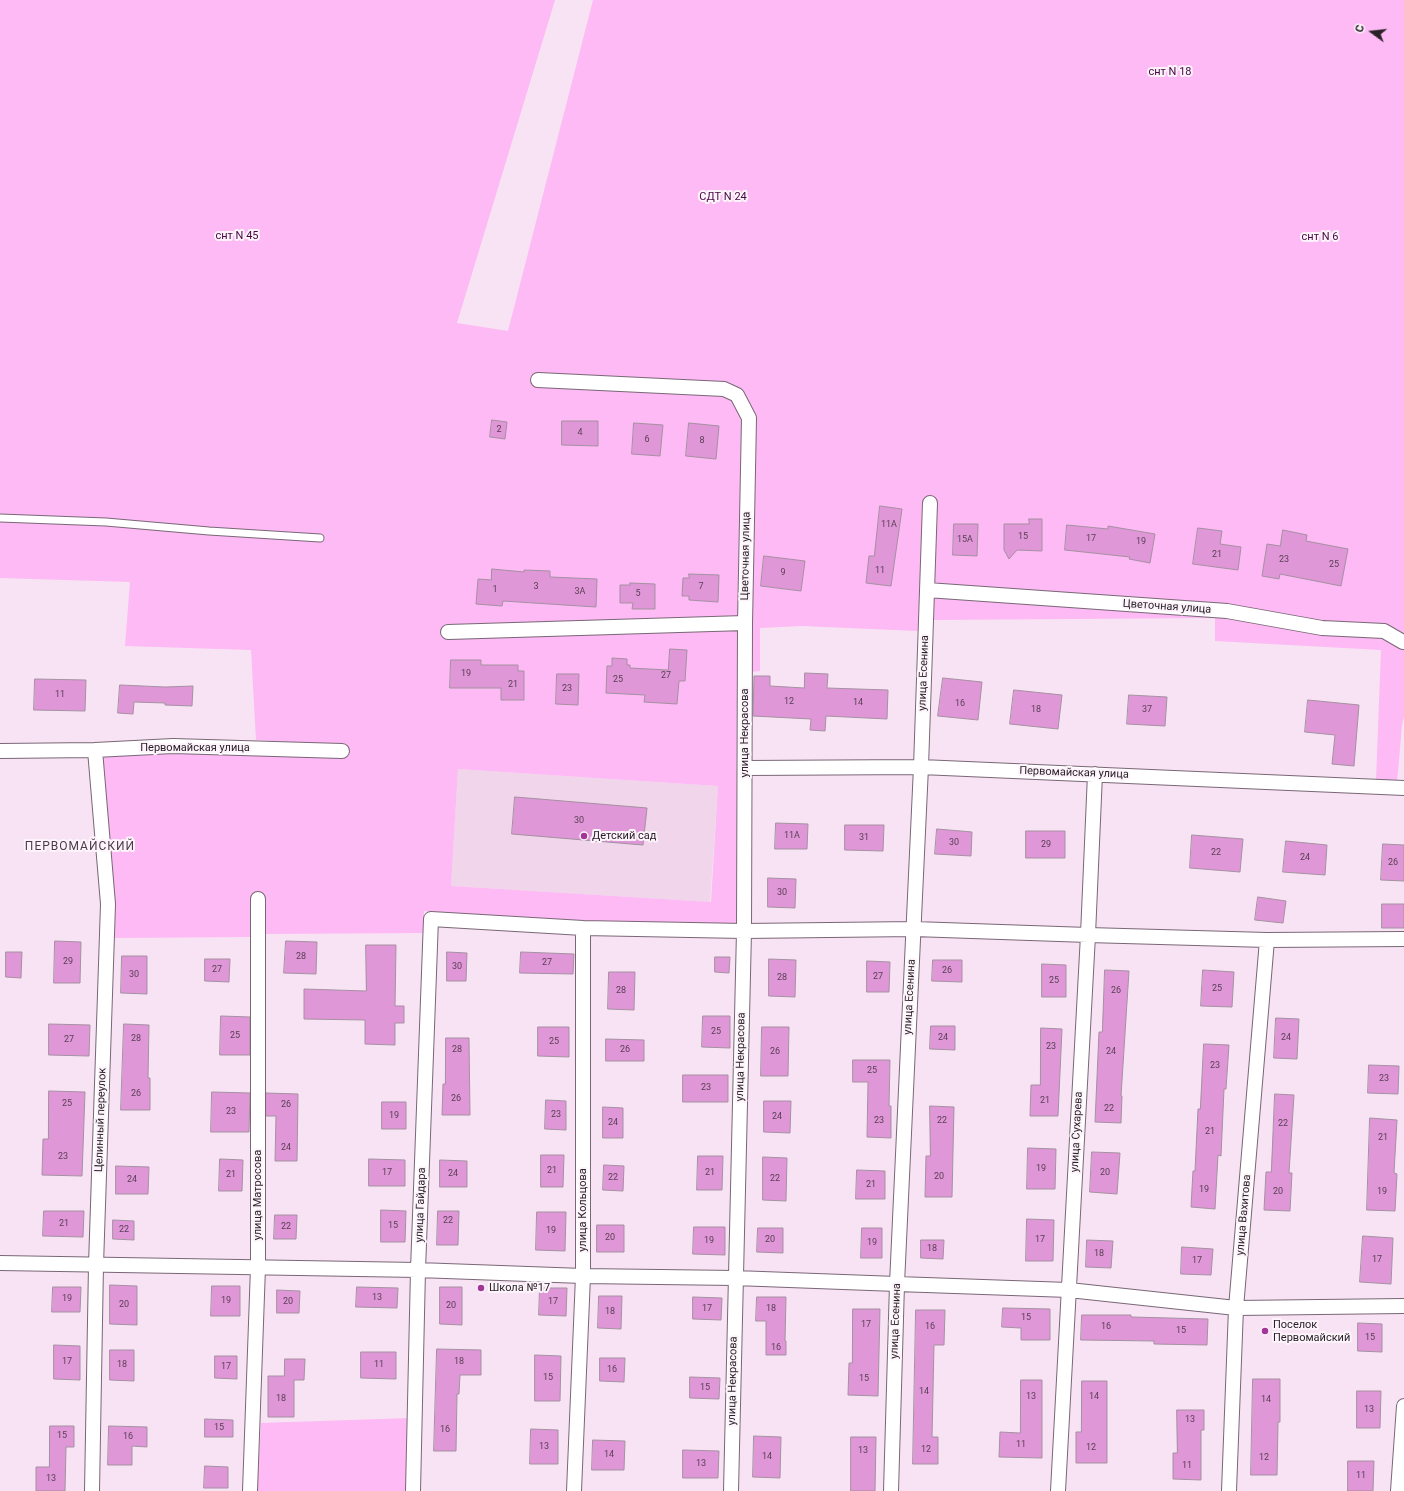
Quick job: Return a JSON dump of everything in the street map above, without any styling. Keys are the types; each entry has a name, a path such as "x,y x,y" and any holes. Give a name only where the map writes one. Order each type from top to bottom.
{"street":[{"name":"Цветочная улица","path":"538,380 724,389 737,395 749,418 745,623"},
{"name":"улица Есенина","path":"891,1491 897,1284 921,767 930,503"},
{"name":"Цветочная улица","path":"927,590 1227,611 1322,628 1384,631 1403,642"},
{"path":"448,632 745,623"},
{"name":"улица Некрасова","path":"731,1491 744,931 745,623"},
{"name":"Первомайская улица","path":"0,751 96,750 173,746 342,752"},
{"name":"Целинный переулок","path":"92,1491 96,1265 108,904 96,750"},
{"name":"Первомайская улица","path":"745,768 921,767 1404,788"},
{"name":"улица Сухарева","path":"1058,1491 1088,935 1094,774"},
{"name":"улица Матросова","path":"250,1491 258,1267 258,899"},
{"name":"улица Гайдара","path":"413,1491 418,1270 432,919 583,928"},
{"path":"583,928 744,931 914,929 1267,940 1404,939"},
{"name":"улица Кольцова","path":"574,1491 583,1276 583,928"},
{"name":"улица Вахитова","path":"1229,1491 1236,1308 1267,940"},
{"path":"0,1263 418,1270 583,1276 735,1278 1069,1290 1236,1308 1404,1306"},
{"path":"1398,1491 1404,1406"}],"lane":[{"path":"0,518 106,522 209,531 320,538"}],"shaded area":[{"name":"Детский сад","path":"458,769 718,786 710,902 451,886"}],"green space":[{"path":"0,0 555,0 457,323 508,331 593,0 1404,0 1404,716 1397,783 1376,780 1381,650 1215,641 1215,618 932,620 917,631 802,626 760,628 760,671 749,672 745,926 583,922 424,911 424,933 263,934 252,937 114,938 115,903 100,755 172,751 347,756 345,745 256,740 251,650 125,646 130,582 0,578","holes":["458,769 718,786 711,902 451,886"]},
{"path":"410,1418 408,1491 257,1491 261,1423"}],"building":[{"path":"492,420 507,422 505,439 490,437"},
{"path":"562,421 598,421 598,446 562,445"},
{"path":"634,423 663,425 660,456 632,454"},
{"path":"689,423 719,426 716,459 686,456"},
{"path":"880,506 902,509 891,586 866,583 869,556 874,556"},
{"path":"1029,519 1042,519 1042,551 1017,550 1009,559 1004,550 1004,524 1029,524"},
{"path":"954,524 978,524 977,556 953,555"},
{"path":"1067,525 1108,529 1108,526 1155,534 1150,563 1129,559 1130,557 1065,550"},
{"path":"1198,528 1222,531 1220,544 1241,547 1238,570 1193,564"},
{"path":"1283,530 1307,535 1306,541 1348,549 1341,586 1280,574 1279,579 1262,576 1267,544 1280,546"},
{"path":"764,556 805,561 801,591 761,586"},
{"path":"492,569 524,572 524,570 550,571 550,577 597,579 596,607 503,601 502,606 476,604 478,579 491,580"},
{"path":"689,574 719,575 718,602 689,600 689,596 682,596 683,578 689,578"},
{"path":"630,583 655,584 655,609 632,609 633,603 620,603 620,585 630,585"},
{"path":"670,649 687,650 685,681 679,681 677,704 644,702 645,695 606,693 607,666 612,666 612,658 627,659 627,665 630,665 630,668 668,670"},
{"path":"451,660 481,660 481,665 518,665 518,671 524,671 524,700 501,700 501,688 450,688"},
{"path":"805,673 828,674 827,688 888,690 887,719 826,716 825,731 810,730 811,719 753,716 754,676 770,676 770,686 804,688"},
{"path":"557,674 579,674 578,705 556,704"},
{"path":"943,678 982,682 978,720 938,716"},
{"path":"35,679 86,680 85,711 34,710"},
{"path":"120,685 165,687 193,686 192,706 134,702 133,714 118,713"},
{"path":"1014,690 1062,695 1058,729 1010,724"},
{"path":"1129,695 1167,697 1165,726 1127,724"},
{"path":"1308,700 1359,705 1354,766 1332,764 1335,735 1305,732"},
{"path":"515,797 647,808 643,845 512,834"},
{"path":"776,823 808,824 807,849 775,849"},
{"path":"845,825 884,825 883,851 845,850"},
{"path":"937,829 972,832 971,856 935,854"},
{"path":"1026,831 1065,831 1065,858 1026,858"},
{"path":"1192,835 1243,839 1240,872 1190,868"},
{"path":"1286,841 1327,845 1325,875 1283,872"},
{"path":"1383,844 1404,845 1404,881 1381,880"},
{"path":"768,878 796,879 795,908 768,907"},
{"path":"1258,897 1286,901 1283,923 1255,920"},
{"path":"1382,904 1404,904 1404,928 1382,928"},
{"path":"55,941 81,942 80,983 54,983"},
{"path":"286,941 317,942 316,974 284,973"},
{"path":"366,945 396,945 395,1006 404,1006 404,1023 395,1023 395,1045 365,1044 365,1020 304,1019 304,989 366,991"},
{"path":"6,952 22,952 21,978 6,977"},
{"path":"447,952 467,953 466,981 447,981"},
{"path":"521,952 574,954 573,974 520,973"},
{"path":"122,956 147,956 147,994 121,993"},
{"path":"715,957 730,957 729,973 715,972"},
{"path":"205,959 230,959 229,982 205,981"},
{"path":"769,959 796,960 795,997 769,996"},
{"path":"933,960 962,960 962,982 932,981"},
{"path":"867,961 890,962 889,992 867,992"},
{"path":"1042,964 1066,965 1066,997 1042,997"},
{"path":"1105,970 1129,971 1121,1096 1121,1123 1095,1122 1099,1032 1102,1032"},
{"path":"1203,970 1234,972 1232,1007 1201,1006"},
{"path":"609,972 635,972 634,1010 608,1009"},
{"path":"221,1016 250,1017 250,1055 220,1055"},
{"path":"703,1016 730,1016 730,1048 702,1047"},
{"path":"1276,1018 1299,1019 1297,1059 1274,1058"},
{"path":"49,1024 90,1025 89,1056 49,1055"},
{"path":"124,1024 149,1025 148,1078 150,1078 150,1110 121,1110"},
{"path":"931,1026 955,1026 955,1050 930,1049"},
{"path":"538,1027 569,1027 569,1057 538,1056"},
{"path":"762,1027 789,1027 788,1076 761,1076"},
{"path":"1041,1028 1062,1029 1058,1116 1030,1116 1031,1085 1040,1085"},
{"path":"446,1038 469,1038 470,1115 442,1115 443,1084 445,1084"},
{"path":"606,1039 644,1040 644,1061 606,1061"},
{"path":"1204,1044 1229,1045 1226,1089 1224,1089 1221,1156 1218,1155 1215,1209 1191,1207"},
{"path":"853,1060 890,1060 889,1106 891,1106 891,1138 867,1137 868,1082 853,1082"},
{"path":"1369,1065 1399,1066 1398,1094 1368,1093"},
{"path":"683,1075 728,1075 728,1102 683,1102"},
{"path":"49,1091 85,1092 82,1176 42,1175 43,1139 48,1139"},
{"path":"212,1092 250,1093 249,1132 211,1132"},
{"path":"266,1093 298,1094 297,1161 275,1161 276,1116 266,1116"},
{"path":"1275,1094 1294,1095 1289,1173 1292,1173 1290,1211 1264,1210 1266,1172 1271,1172"},
{"path":"546,1100 566,1101 566,1130 545,1129"},
{"path":"764,1101 791,1101 790,1133 764,1132"},
{"path":"382,1102 406,1102 406,1129 382,1129"},
{"path":"930,1106 954,1107 952,1197 925,1197 926,1156 930,1156"},
{"path":"603,1107 623,1108 623,1138 603,1138"},
{"path":"1370,1118 1397,1120 1394,1173 1397,1174 1395,1211 1367,1210"},
{"path":"1028,1148 1056,1149 1055,1189 1027,1189"},
{"path":"1092,1152 1120,1153 1117,1194 1090,1192"},
{"path":"541,1155 564,1155 563,1187 541,1187"},
{"path":"698,1156 723,1156 722,1190 697,1190"},
{"path":"763,1157 787,1158 786,1201 763,1200"},
{"path":"220,1159 243,1160 242,1191 219,1191"},
{"path":"369,1159 405,1160 405,1186 369,1186"},
{"path":"440,1160 467,1161 467,1187 440,1187"},
{"path":"604,1165 624,1166 623,1191 603,1190"},
{"path":"116,1166 149,1167 148,1194 116,1194"},
{"path":"857,1170 885,1171 885,1199 856,1199"},
{"path":"381,1210 406,1211 405,1242 381,1242"},
{"path":"44,1211 84,1211 83,1237 43,1236"},
{"path":"438,1211 459,1211 458,1245 437,1245"},
{"path":"537,1212 566,1212 565,1251 536,1250"},
{"path":"275,1215 297,1215 296,1239 274,1239"},
{"path":"1027,1219 1054,1220 1053,1261 1026,1261"},
{"path":"113,1220 134,1221 134,1240 113,1239"},
{"path":"597,1225 624,1225 624,1252 597,1252"},
{"path":"694,1227 725,1227 725,1255 693,1254"},
{"path":"758,1228 783,1228 783,1253 757,1252"},
{"path":"862,1228 882,1228 882,1258 861,1258"},
{"path":"1363,1236 1393,1238 1391,1284 1360,1282"},
{"path":"921,1240 944,1240 943,1259 921,1258"},
{"path":"1087,1240 1113,1241 1111,1268 1086,1267"},
{"path":"1182,1247 1213,1249 1211,1275 1181,1274"},
{"path":"110,1285 137,1286 137,1325 110,1324"},
{"path":"212,1286 240,1286 240,1316 211,1316"},
{"path":"53,1287 81,1287 80,1312 52,1312"},
{"path":"357,1287 398,1288 397,1308 356,1307"},
{"path":"440,1287 462,1287 462,1325 440,1324"},
{"path":"540,1288 567,1288 566,1316 539,1315"},
{"path":"277,1290 300,1291 299,1313 277,1313"},
{"path":"599,1296 622,1296 621,1329 598,1328"},
{"path":"693,1297 722,1298 721,1320 693,1319"},
{"path":"757,1297 786,1297 786,1355 766,1355 766,1321 756,1321"},
{"path":"1003,1308 1050,1309 1050,1340 1021,1340 1021,1328 1002,1327"},
{"path":"853,1309 880,1309 878,1396 848,1395 849,1363 852,1363"},
{"path":"916,1310 945,1310 944,1345 934,1345 932,1437 938,1437 938,1464 913,1464"},
{"path":"1082,1315 1131,1315 1131,1317 1208,1319 1207,1345 1154,1344 1154,1341 1081,1340"},
{"path":"1358,1323 1382,1324 1382,1352 1358,1351"},
{"path":"54,1345 80,1346 80,1380 54,1379"},
{"path":"437,1349 481,1350 481,1375 460,1375 459,1394 457,1394 456,1451 434,1451"},
{"path":"110,1350 134,1350 134,1381 110,1380"},
{"path":"361,1352 396,1352 396,1379 361,1378"},
{"path":"535,1355 561,1356 560,1401 535,1401"},
{"path":"215,1356 237,1356 237,1379 215,1378"},
{"path":"600,1358 625,1358 624,1382 600,1381"},
{"path":"285,1359 305,1359 304,1380 294,1380 294,1417 268,1417 268,1376 284,1376"},
{"path":"690,1377 720,1378 719,1399 690,1398"},
{"path":"1253,1379 1280,1379 1280,1422 1278,1422 1277,1475 1251,1475"},
{"path":"1021,1380 1042,1380 1042,1458 999,1457 1000,1432 1020,1433"},
{"path":"1082,1381 1107,1381 1107,1463 1076,1463 1076,1432 1081,1432"},
{"path":"1357,1391 1381,1391 1380,1428 1357,1428"},
{"path":"1177,1410 1204,1410 1204,1430 1201,1430 1201,1480 1173,1479 1173,1453 1177,1453"},
{"path":"205,1419 233,1420 233,1437 205,1437"},
{"path":"50,1426 74,1426 74,1447 66,1447 65,1491 36,1491 36,1467 49,1467"},
{"path":"109,1426 147,1427 147,1447 132,1446 132,1465 108,1465"},
{"path":"531,1429 558,1430 558,1464 530,1464"},
{"path":"754,1436 781,1437 780,1478 753,1477"},
{"path":"851,1437 876,1437 875,1491 851,1491"},
{"path":"593,1440 625,1441 624,1470 592,1470"},
{"path":"683,1450 719,1451 718,1478 683,1478"},
{"path":"1348,1461 1374,1461 1373,1491 1348,1491"},
{"path":"205,1466 228,1467 228,1488 204,1488"}],"place":[{"name":"Детский сад","path":"584,836"},
{"name":"Школа №17","path":"481,1288"},
{"name":"Поселок Первомайский","path":"1265,1331"}],"district":[{"name":"ПЕРВОМАЙСКИЙ","path":"80,847"}],"park label":[{"name":"снт N 18","path":"1170,72"},
{"name":"СДТ N 24","path":"723,197"},
{"name":"снт N 45","path":"237,236"},
{"name":"снт N 6","path":"1320,237"}]}
